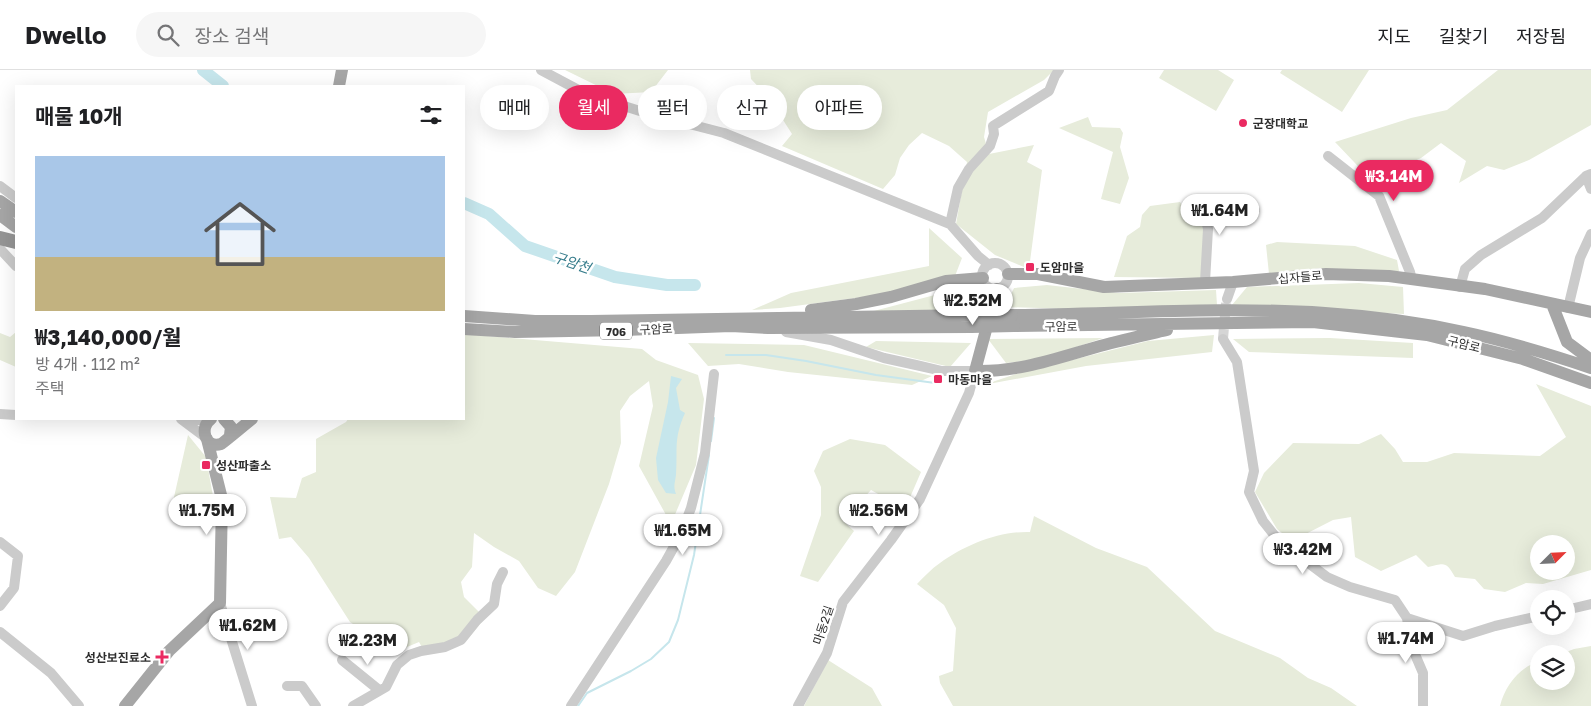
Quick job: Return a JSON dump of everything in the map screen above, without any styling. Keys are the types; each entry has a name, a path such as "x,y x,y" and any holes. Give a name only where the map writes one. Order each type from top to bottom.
{"highway":[{"path":"0,238 15,242"}],"main road":[{"path":"339,85 342,70"},
{"path":"0,201 15,211"},
{"path":"0,214 15,226"},
{"name":"십자들로","path":"1008,274 1038,274 1104,287 1233,282 1326,274 1389,276 1485,290 1591,312"},
{"name":"706","path":"717,318 856,304 891,297 946,281 982,278"},
{"path":"997,289 975,371 998,371 1044,362 1189,324"},
{"path":"1552,304 1567,342 1591,360"},
{"name":"구암로","path":"1013,321 1093,314 1205,310 1324,313 1403,321 1466,332 1536,350 1591,368"},
{"name":"구암로","path":"465,316 535,321 717,318 1189,324 1313,322 1428,335 1523,359 1591,383"},
{"name":"구암로","path":"465,328 515,332 731,326 768,328 973,321"},
{"path":"125,706 169,651 220,603 222,499 206,438 205,426 210,420"},
{"path":"213,467 230,427 225,420"},
{"path":"206,438 214,444 226,439 250,420"}],"street":[{"path":"541,70 586,94 643,112 724,133 950,224 978,256 989,265 1001,265 1008,274 1006,282 1001,288 989,288 982,278 984,270 989,265"},
{"path":"950,224 958,188 969,169 990,146 994,134 992,126 1049,92 1055,76 1060,70"},
{"path":"1328,156 1379,196 1412,280"},
{"path":"1588,175 1591,189"},
{"path":"1460,287 1465,269 1481,255 1542,218 1588,175"},
{"path":"0,186 15,197"},
{"path":"1205,282 1208,229 1205,215 1255,210"},
{"path":"1568,308 1580,258 1591,234"},
{"path":"0,249 15,265"},
{"path":"1226,299 1233,282"},
{"name":"706","path":"768,328 831,340 884,358 916,365 942,370 975,371"},
{"path":"1223,338 1237,362 1254,471 1249,492 1263,521 1279,541 1327,577 1350,587 1395,600 1406,618 1412,645 1423,673 1423,706"},
{"name":"마동2길","path":"798,706 827,653 843,602 886,547 920,499 969,393 975,371"},
{"path":"571,706 666,562 681,534 691,508 705,453 714,374"},
{"path":"0,414 15,415"},
{"path":"182,420 206,438"},
{"path":"0,542 18,556 14,588 0,606"},
{"path":"353,706 386,687 397,665 409,656 421,651 445,647 461,640 494,604 497,584 503,572"},
{"path":"220,603 252,706"},
{"path":"1575,608 1591,604"},
{"path":"1406,618 1463,636 1530,618"},
{"path":"0,632 51,672 78,706"},
{"path":"342,660 379,690"},
{"path":"288,686 302,686 316,706"}],"green space":[{"path":"565,70 668,70 656,85 638,85 638,93 628,93 628,85 596,85"},
{"path":"750,70 1054,70 1044,80 988,112 984,137 989,154 1034,145 1027,162 1042,170 1029,269 995,255 956,224 967,162 949,146 922,133 909,145 900,158 895,175 883,189 782,146 792,134 787,126 787,85 757,85 751,79"},
{"path":"1164,70 1218,70 1234,80 1216,111 1159,78"},
{"path":"1282,70 1369,70 1342,112 1280,73"},
{"path":"1498,70 1591,70 1591,125 1529,160 1504,170 1487,166 1459,183 1466,161 1441,143 1421,158 1399,168 1388,185 1374,183 1335,142 1411,118 1447,110"},
{"path":"1088,117 1092,127 1120,128 1123,133 1120,147 1129,178 1120,204 1101,199 1113,152 1059,128"},
{"path":"1180,202 1188,214 1202,215 1206,246 1201,278 1114,277 1127,236 1140,227 1142,215 1150,206"},
{"path":"929,228 962,258 955,276 885,294 752,310 791,293 929,266"},
{"path":"1277,242 1355,246 1397,260 1399,271 1269,274 1266,245"},
{"path":"1359,283 1403,287 1404,314 1232,305 1247,287"},
{"path":"1047,285 1119,293 1216,290 1217,305 1072,309 1005,307 1014,288"},
{"path":"969,286 984,288 988,309 870,312"},
{"path":"0,333 10,337 15,333 15,367 0,360"},
{"path":"465,334 642,349 656,360 698,375 704,399 696,465 671,524 639,466 653,406 649,381 630,396 620,411 621,443 609,484 575,572 556,596 538,588 519,561 474,533 472,567 461,582 464,597 485,618 467,640 423,649 419,642 395,652 350,622 309,558 291,537 279,539 270,497 296,498 302,478 316,472 316,439 347,420 465,420"},
{"path":"1214,335 1212,352 1086,366 983,385 1016,374 1148,341"},
{"path":"1103,338 1041,359 1006,363 988,339"},
{"path":"1330,338 1413,343 1413,358 1249,352 1233,339"},
{"path":"876,341 971,343 950,367 866,347"},
{"path":"688,343 804,345 932,376 912,385 788,372 739,364 708,366"},
{"path":"1536,384 1591,406 1591,570 1575,575 1575,535 1530,535 1530,580 1557,580 1543,584 1526,583 1505,592 1484,589 1475,579 1455,577 1444,564 1428,567 1416,555 1381,571 1355,557 1351,517 1333,520 1292,541 1277,529 1255,492 1264,473 1293,443 1359,444 1381,434 1395,449 1403,462 1427,462 1454,453 1540,456 1566,437"},
{"path":"188,435 206,457 214,502 213,514 193,513 172,506"},
{"path":"850,439 885,445 921,472 905,509 871,490 843,521 854,531 818,582 800,576 821,515 821,487 814,471 823,451"},
{"path":"1034,516 1096,548 1147,567 1215,631 1280,658 1308,678 1331,688 1357,706 953,706 940,683 939,676 953,671 956,628 944,605 917,584 937,565 960,550 994,537 1018,532 1030,532"},
{"path":"1591,646 1591,706 1500,706 1509,685 1519,673 1530,665 1530,690 1575,690 1575,649"},
{"path":"828,660 872,688 882,706 804,706"}],"water":[{"path":"671,376 682,379 676,388 680,410 685,413 677,438 674,487 676,494 666,493 658,480 656,458 668,402"}],"waterway":[{"name":"구암천","path":"203,70 222,85"},
{"name":"구암천","path":"465,203 489,214 525,246 615,277 667,285 695,285"},
{"path":"726,355 766,355 876,375 935,383"},
{"path":"711,441 714,418"},
{"path":"578,706 587,693 651,659 669,642 678,620 694,555 709,455"}],"tunnel":[{"path":"1223,339 1226,303"}],"place":[{"name":"군장대학교","path":"1243,123"},
{"name":"도암마을","path":"1030,267"},
{"name":"마동마을","path":"938,379"},
{"name":"성산파출소","path":"206,465"},
{"name":"성산보진료소","path":"162,657"}]}
